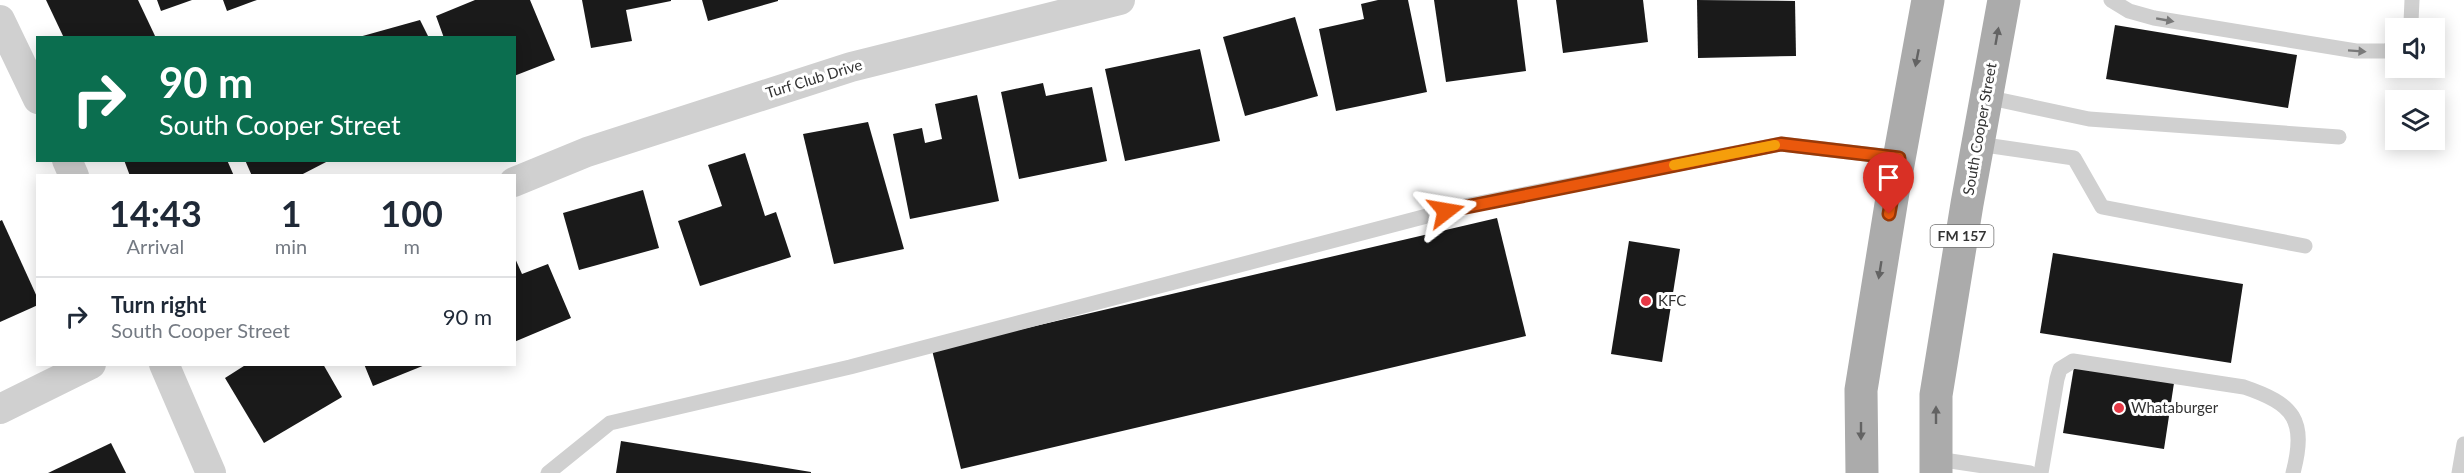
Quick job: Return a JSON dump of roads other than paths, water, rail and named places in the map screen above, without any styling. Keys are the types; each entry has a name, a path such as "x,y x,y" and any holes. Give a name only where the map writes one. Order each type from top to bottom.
{"main road":[{"path":"1862,473 1861,390 1899,158 1928,0"},
{"name":"South Cooper Street","path":"1936,466 1936,395 2004,0"}],"street":[{"name":"Turf Club Drive","path":"516,181 587,152 851,67 1120,0"},
{"path":"0,20 36,95"},
{"path":"0,409 87,366"},
{"path":"165,366 211,473"}],"lane":[{"path":"2111,0 2129,11 2154,18 2356,51 2385,51"},
{"path":"2411,18 2412,0"},
{"path":"1986,98 2089,119 2339,137"},
{"path":"548,473 610,423 850,367 1469,205 1781,144 1899,158"},
{"path":"1978,144 2074,158 2102,207 2305,246"},
{"path":"2041,473 2060,369 2073,361 2244,387 2268,395 2280,402 2296,420 2300,448 2293,473"},
{"path":"2459,473 2464,444"},
{"path":"1936,466 2030,473"}],"place":[{"name":"KFC","path":"1646,301"},
{"name":"Whataburger","path":"2119,408"}]}
